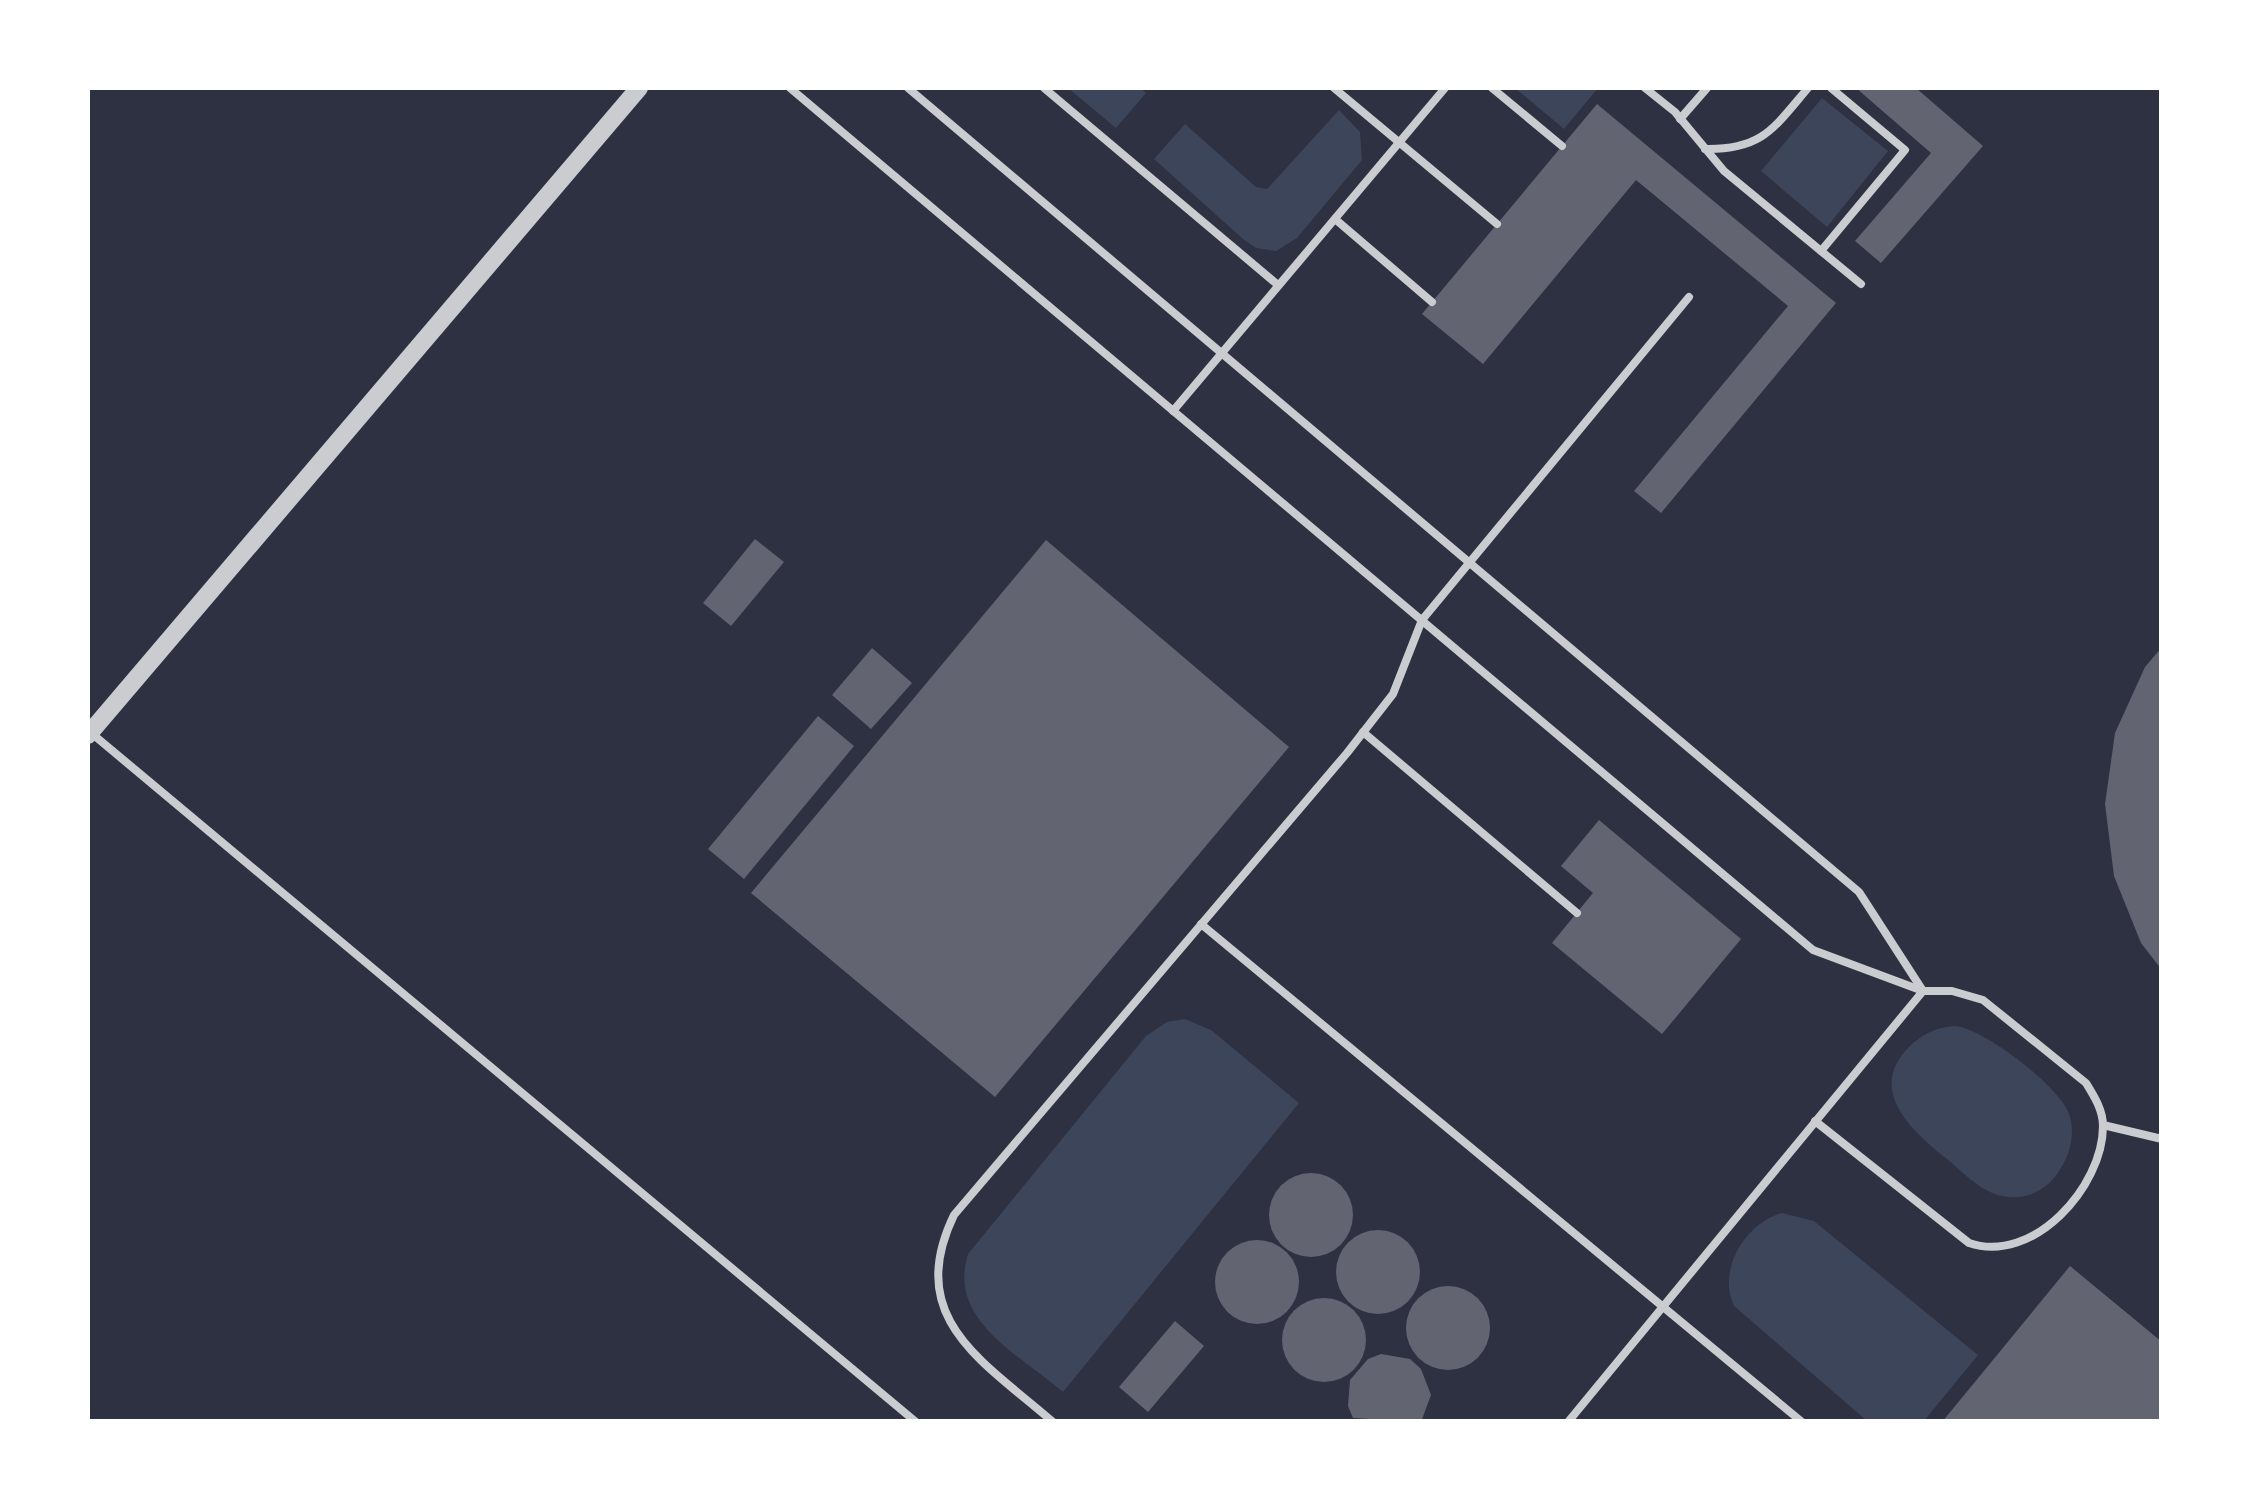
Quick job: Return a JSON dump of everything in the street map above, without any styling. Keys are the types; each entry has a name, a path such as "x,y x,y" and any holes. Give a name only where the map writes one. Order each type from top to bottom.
{"street":[{"path":"89,733 639,88"}],"lane":[{"path":"790,88 1813,950 1922,991 1952,992 1984,1000 2086,1083 2103,1125 2096,1161 2076,1196 2036,1233 1997,1249 1970,1243 1816,1121"},
{"path":"908,88 1859,892 1922,991"},
{"path":"1044,88 1278,285"},
{"path":"1334,88 1497,224"},
{"path":"1173,410 1446,88"},
{"path":"1492,88 1562,146"},
{"path":"1645,88 1680,119 1704,149 1861,284"},
{"path":"1680,119 1707,88"},
{"path":"1704,149 1743,148 1757,142 1808,88"},
{"path":"1821,251 1906,150 1831,88"},
{"path":"1335,218 1432,302"},
{"path":"1053,1422 954,1331 936,1286 936,1262 954,1215 1363,732 1392,694 1422,620 1689,297"},
{"path":"1363,732 1577,914"},
{"path":"89,733 916,1422"},
{"path":"1201,924 1802,1422"},
{"path":"1568,1422 1922,991"},
{"path":"2103,1125 2162,1139"}],"shaded area":[{"path":"1068,88 1140,88 1146,93 1116,128"},
{"path":"1515,88 1598,88 1564,129"},
{"path":"1822,98 1888,151 1827,227 1761,171"},
{"path":"1339,110 1360,132 1362,160 1297,238 1276,251 1256,248 1243,239 1154,159 1185,124 1256,187 1267,189"},
{"path":"1185,1019 1211,1030 1299,1103 1063,1392 1008,1349 977,1317 964,1277 968,1254 1146,1036 1167,1022"},
{"path":"1954,1026 2001,1047 2038,1076 2064,1105 2071,1124 2069,1150 2057,1174 2038,1191 2008,1197 1979,1186 1921,1137 1899,1110 1892,1080 1896,1064 1924,1036"},
{"path":"1782,1213 1814,1221 1978,1355 1924,1421 1867,1421 1734,1306 1729,1278 1737,1250 1756,1227"}],"building":[{"path":"1856,88 1916,88 1983,146 1881,263 1855,241 1931,153"},
{"path":"1597,104 1836,303 1661,513 1634,491 1788,306 1636,180 1483,364 1422,314"},
{"path":"755,539 784,562 731,626 703,603"},
{"path":"1046,540 1289,747 995,1097 751,893"},
{"path":"2162,647 2162,970 2141,943 2114,876 2105,804 2115,733 2145,667"},
{"path":"872,648 912,683 871,729 832,695"},
{"path":"818,716 854,746 744,879 708,849"},
{"path":"1599,820 1741,939 1662,1034 1552,943 1593,893 1561,866"},
{"path":"1311,1173 1334,1180 1346,1192 1353,1215 1346,1238 1334,1250 1311,1257 1288,1250 1276,1238 1269,1215 1276,1192 1288,1180"},
{"path":"1378,1230 1394,1233 1408,1242 1417,1256 1417,1288 1408,1302 1394,1311 1378,1314 1362,1311 1348,1302 1339,1288 1336,1272 1339,1256 1348,1242 1362,1233"},
{"path":"1257,1240 1280,1247 1292,1259 1299,1282 1292,1305 1280,1317 1257,1324 1234,1317 1222,1305 1215,1282 1222,1259 1234,1247"},
{"path":"2070,1266 2162,1342 2162,1422 1942,1422"},
{"path":"1448,1286 1471,1293 1483,1305 1490,1328 1483,1351 1471,1363 1448,1370 1425,1363 1413,1351 1406,1328 1413,1305 1425,1293"},
{"path":"1324,1298 1340,1301 1354,1310 1363,1324 1363,1356 1354,1370 1340,1379 1324,1382 1308,1379 1294,1370 1285,1356 1282,1340 1285,1324 1294,1310 1308,1301"},
{"path":"1175,1321 1204,1346 1148,1412 1119,1387"},
{"path":"1381,1354 1410,1359 1421,1369 1431,1395 1421,1422 1353,1418 1348,1406 1350,1380 1368,1359"}]}
